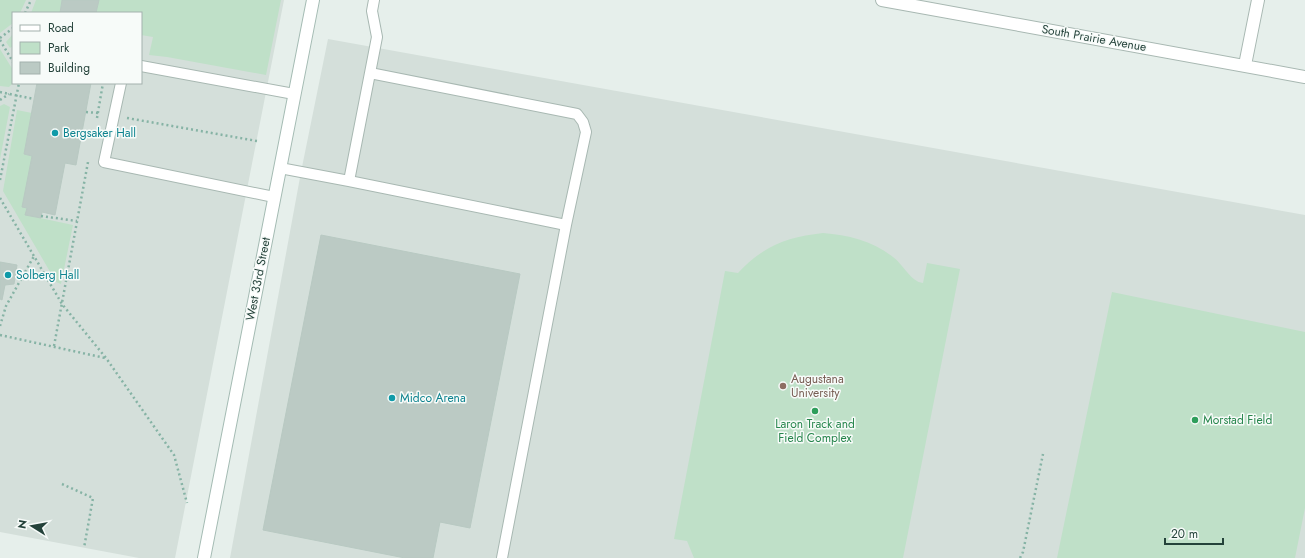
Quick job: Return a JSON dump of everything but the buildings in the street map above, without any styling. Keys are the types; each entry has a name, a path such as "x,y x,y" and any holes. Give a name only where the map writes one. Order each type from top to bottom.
{"street":[{"name":"West 33rd Street","path":"204,558 313,0"},
{"name":"South Prairie Avenue","path":"882,0 1305,77"},
{"path":"1245,65 1258,0"}],"lane":[{"path":"349,182 377,37 372,11 374,0"},
{"path":"142,66 294,94"},
{"path":"370,73 578,114 583,122 586,132 566,225 502,558"},
{"path":"121,84 104,162 274,197"},
{"path":"280,168 566,225"}],"path":[{"path":"25,12 31,0"},
{"path":"12,29 0,39 12,60"},
{"path":"0,180 19,84"},
{"path":"96,121 103,84"},
{"path":"0,92 34,99"},
{"path":"0,100 9,94"},
{"path":"86,112 257,141"},
{"path":"54,346 89,160"},
{"path":"0,198 62,304 106,358 174,455 186,503"},
{"path":"41,216 77,222"},
{"path":"0,326 6,306 34,255"},
{"path":"0,336 106,358"},
{"path":"1020,558 1023,552 1043,454"},
{"path":"62,484 93,498 84,548"}],"shaded area":[{"path":"0,0 284,0 175,558 139,558 0,532"},
{"name":"Augustana University","path":"328,39 1305,215 1305,558 230,558 301,172"}],"green space":[{"path":"0,0 26,0 20,12 12,12 12,24 0,33"},
{"path":"36,0 62,0 60,12 31,12"},
{"path":"99,0 281,0 266,75 149,55 153,37 142,35 142,12 96,12"},
{"path":"12,35 12,47 10,48 6,42"},
{"path":"0,49 12,68 12,84 9,87 0,86"},
{"path":"4,104 10,107 0,159 0,106"},
{"path":"17,110 32,113 24,154 32,156 23,207 27,208 26,215 73,225 61,284 56,282 3,191"},
{"name":"Laron Track and Field Complex","path":"823,233 851,237 869,243 885,251 897,260 915,280 919,282 923,283 927,263 960,269 903,558 694,558 687,541 674,539 725,271 738,273 757,256 776,244 798,237"},
{"name":"Morstad Field","path":"1112,292 1305,332 1305,508 1295,558 1057,558"}],"place":[{"name":"Bergsaker Hall","path":"55,133"},
{"name":"Solberg Hall","path":"8,275"},
{"name":"Augustana University","path":"783,386"},
{"name":"Midco Arena","path":"392,398"},
{"name":"Laron Track and Field Complex","path":"815,411"},
{"name":"Morstad Field","path":"1195,420"}]}
